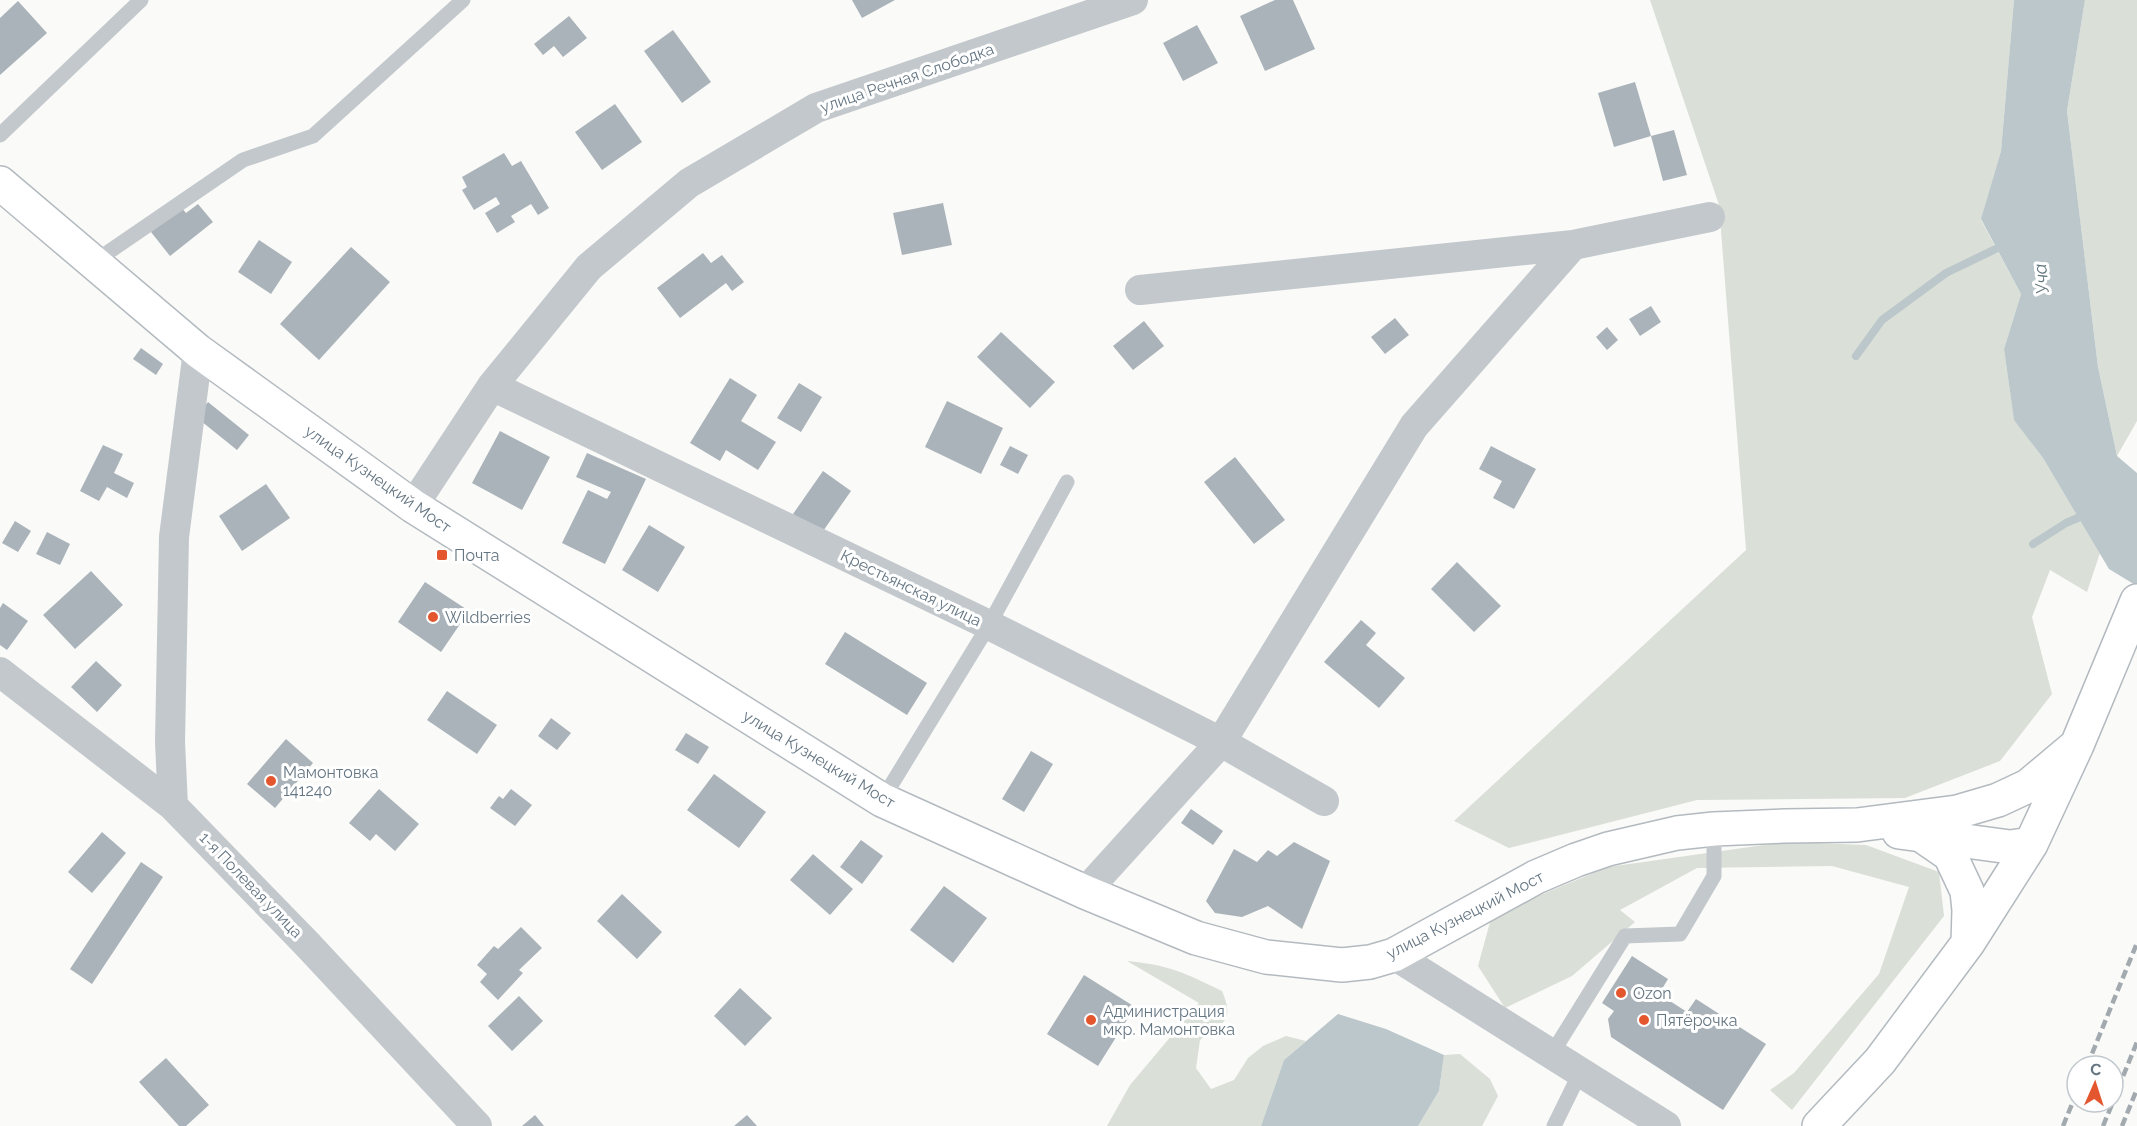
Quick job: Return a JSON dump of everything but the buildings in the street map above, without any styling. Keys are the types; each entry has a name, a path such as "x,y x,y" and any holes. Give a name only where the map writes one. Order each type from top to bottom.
{"street":[{"name":"улица Речная Слободка","path":"413,506 492,386 589,267 689,183 816,108 1133,0"},
{"name":"улица Кузнецкий Мост","path":"0,183 198,351 413,506 882,800 1085,892 1196,938 1266,957 1342,965 1370,962 1394,955 1536,877 1576,860 1643,840 1714,829 1857,825"},
{"path":"1140,290 1573,244 1710,217"},
{"path":"1085,892 1221,742 1414,426 1573,244"},
{"path":"173,806 170,742 174,537 198,351"},
{"name":"Крестьянская улица","path":"492,386 989,625 1221,742 1324,801"},
{"path":"1819,1126 1880,1061 1968,943 2031,844 2077,745 2137,600"},
{"name":"1-я Полевая улица","path":"0,672 173,806 307,944 477,1126"},
{"path":"1857,825 1957,812 1998,800 2028,786 2077,745"},
{"path":"1957,812 1998,818 2015,827 2031,844"},
{"path":"1857,825 2010,848 2031,844"},
{"path":"1921,835 1950,855 1966,891 1969,910 1968,943"},
{"path":"1394,955 1666,1126"}],"lane":[{"path":"0,135 141,0"},
{"path":"94,262 243,160 313,136 463,0"},
{"path":"882,800 989,625 1067,482"},
{"path":"1551,1055 1625,936 1680,934 1714,876 1714,829"},
{"path":"1554,1126 1580,1073"}],"shaded area":[{"path":"1650,0 2014,0 2001,151 1981,220 2021,294 2004,349 2014,419 2043,458 2100,553 2087,592 2050,570 2032,617 2052,694 2000,761 1905,798 1697,800 1509,848 1454,821 1746,550 1719,205"},
{"path":"2085,0 2137,0 2137,421 2117,456 2098,367 2067,111"},
{"path":"1786,842 1866,845 1939,872 1944,916 1792,1110 1770,1090 1794,1073 1879,974 1909,887 1832,866 1697,868 1620,910 1635,922 1572,976 1505,1008 1478,966 1492,915 1608,867"},
{"path":"1127,961 1176,971 1222,991 1226,1001 1227,1016 1220,1025 1200,1040 1196,1068 1211,1089 1234,1080 1248,1058 1263,1046 1286,1036 1306,1041 1284,1060 1261,1126 1107,1126 1130,1085 1199,1003"},
{"path":"1460,1054 1490,1079 1498,1096 1482,1126 1418,1126 1439,1091 1444,1055"}],"water":[{"name":"Уча","path":"2014,0 2085,0 2067,111 2098,367 2117,456 2137,473 2137,586 2109,569 2043,458 2014,420 2004,349 2021,294 1981,219 2001,151"},
{"path":"1338,1014 1386,1029 1444,1055 1439,1091 1418,1126 1261,1126 1284,1060"}],"waterway":[{"path":"1856,356 1882,320 1946,273 2006,244"},
{"path":"2033,544 2066,523 2087,514"}],"railway":[{"path":"2092,1054 2137,943"},
{"path":"2125,1072 2137,1042"},
{"path":"2122,1126 2137,1089"},
{"path":"2063,1126 2068,1114"},
{"path":"2103,1126 2108,1114"}],"place":[{"name":"Почта","path":"442,555"},
{"name":"Wildberries","path":"433,617"},
{"name":"Мамонтовка 141240","path":"271,781"},
{"name":"Ozon","path":"1621,993"},
{"name":"Администрация мкр. Мамонтовка","path":"1091,1020"},
{"name":"Пятёрочка","path":"1644,1020"}]}
